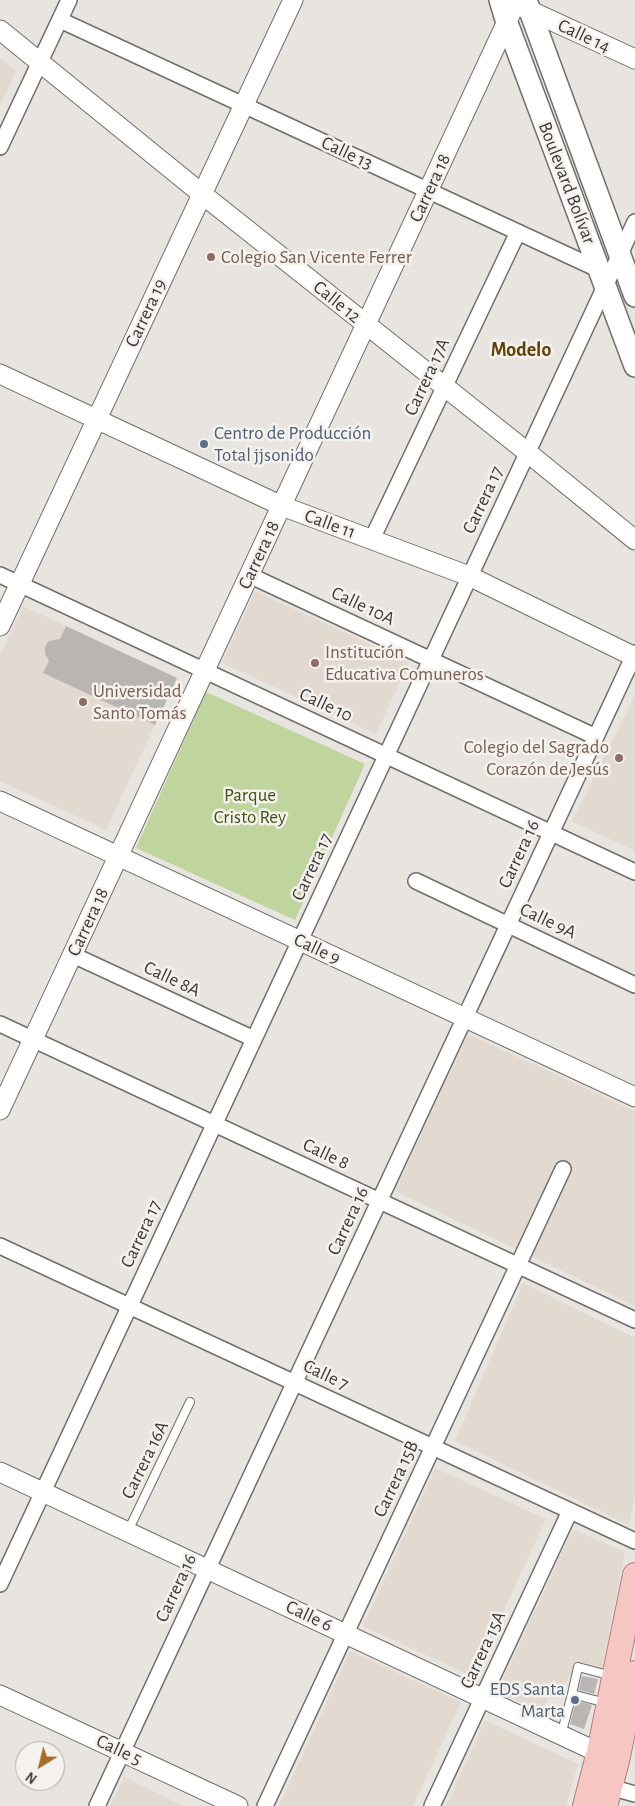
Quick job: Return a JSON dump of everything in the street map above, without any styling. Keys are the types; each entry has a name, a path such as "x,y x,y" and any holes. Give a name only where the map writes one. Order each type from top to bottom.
{"main road":[{"name":"Boulevard Bolívar","path":"515,5 634,289"},
{"name":"Boulevard Bolívar","path":"515,5 635,366"},
{"path":"584,1806 608,1757 625,1675 635,1575"},
{"path":"607,1797 609,1704 625,1675"}],"street":[{"path":"0,147 69,0"},
{"name":"Carrera 19","path":"0,626 293,0"},
{"name":"Calle 14","path":"515,5 635,59"},
{"name":"Carrera 18","path":"0,1110 515,5"},
{"name":"Calle 13","path":"60,20 518,232 634,289"},
{"path":"0,30 40,62"},
{"name":"Calle 12","path":"40,62 635,540"},
{"name":"Carrera 17","path":"0,1584 527,452 605,276 620,254 635,222"},
{"name":"Carrera 17A","path":"372,539 518,232"},
{"name":"Calle 11","path":"0,374 282,506 469,576 634,656"},
{"name":"Calle 10","path":"0,575 635,872"},
{"name":"Calle 10A","path":"249,575 596,737"},
{"name":"Carrera 16","path":"97,1806 634,656"},
{"name":"Calle 9","path":"0,801 635,1097"},
{"name":"Calle 9A","path":"416,882 635,985"},
{"name":"Calle 8A","path":"73,954 254,1039"},
{"name":"Calle 8","path":"0,1024 635,1320"},
{"name":"Carrera 15B","path":"265,1806 563,1169"},
{"name":"Calle 7","path":"0,1246 635,1542"},
{"name":"Calle 6","path":"0,1472 608,1757"},
{"name":"Carrera 15A","path":"432,1806 570,1511"},
{"name":"Calle 5","path":"0,1695 238,1806"},
{"path":"607,1797 635,1794"}],"lane":[{"name":"Carrera 16A","path":"128,1531 190,1402"},
{"path":"561,1735 578,1667 625,1675"},
{"path":"572,1694 609,1704"}],"shaded area":[{"path":"0,58 16,71 0,106"},
{"name":"Institución Educativa Comuneros","path":"255,591 409,662 376,734 222,663"},
{"name":"Universidad Santo Tomás","path":"23,606 177,678 106,830 0,781 0,655"},
{"name":"Colegio del Sagrado Corazón de Jesús","path":"635,695 635,851 572,821"},
{"path":"468,1034 635,1111 635,1306 395,1191"},
{"path":"523,1283 635,1338 635,1494 629,1525 455,1441"},
{"path":"435,1468 546,1519 473,1677 363,1626"},
{"path":"573,1529 625,1552 602,1670 578,1661 566,1683 551,1693 542,1712 497,1692"},
{"path":"350,1651 461,1702 413,1806 279,1806"},
{"path":"485,1720 578,1764 566,1806 446,1806"},
{"path":"124,1777 184,1806 110,1806"}],"green space":[{"name":"Parque Cristo Rey","path":"206,692 365,764 295,920 136,848"}],"building":[{"path":"66,626 177,678 155,725 43,673 49,661 45,654 45,647 49,641 60,639"},
{"path":"582,1676 598,1679 594,1694 579,1690"},
{"path":"576,1701 592,1705 584,1729 570,1724"}],"place":[{"name":"Colegio San Vicente Ferrer","path":"211,257"},
{"name":"Centro de Producción Total jjsonido","path":"204,444"},
{"name":"Institución Educativa Comuneros","path":"315,663"},
{"name":"Universidad Santo Tomás","path":"83,702"},
{"name":"Colegio del Sagrado Corazón de Jesús","path":"619,758"},
{"name":"EDS Santa Marta","path":"575,1700"}],"district":[{"name":"Modelo","path":"521,350"}]}
